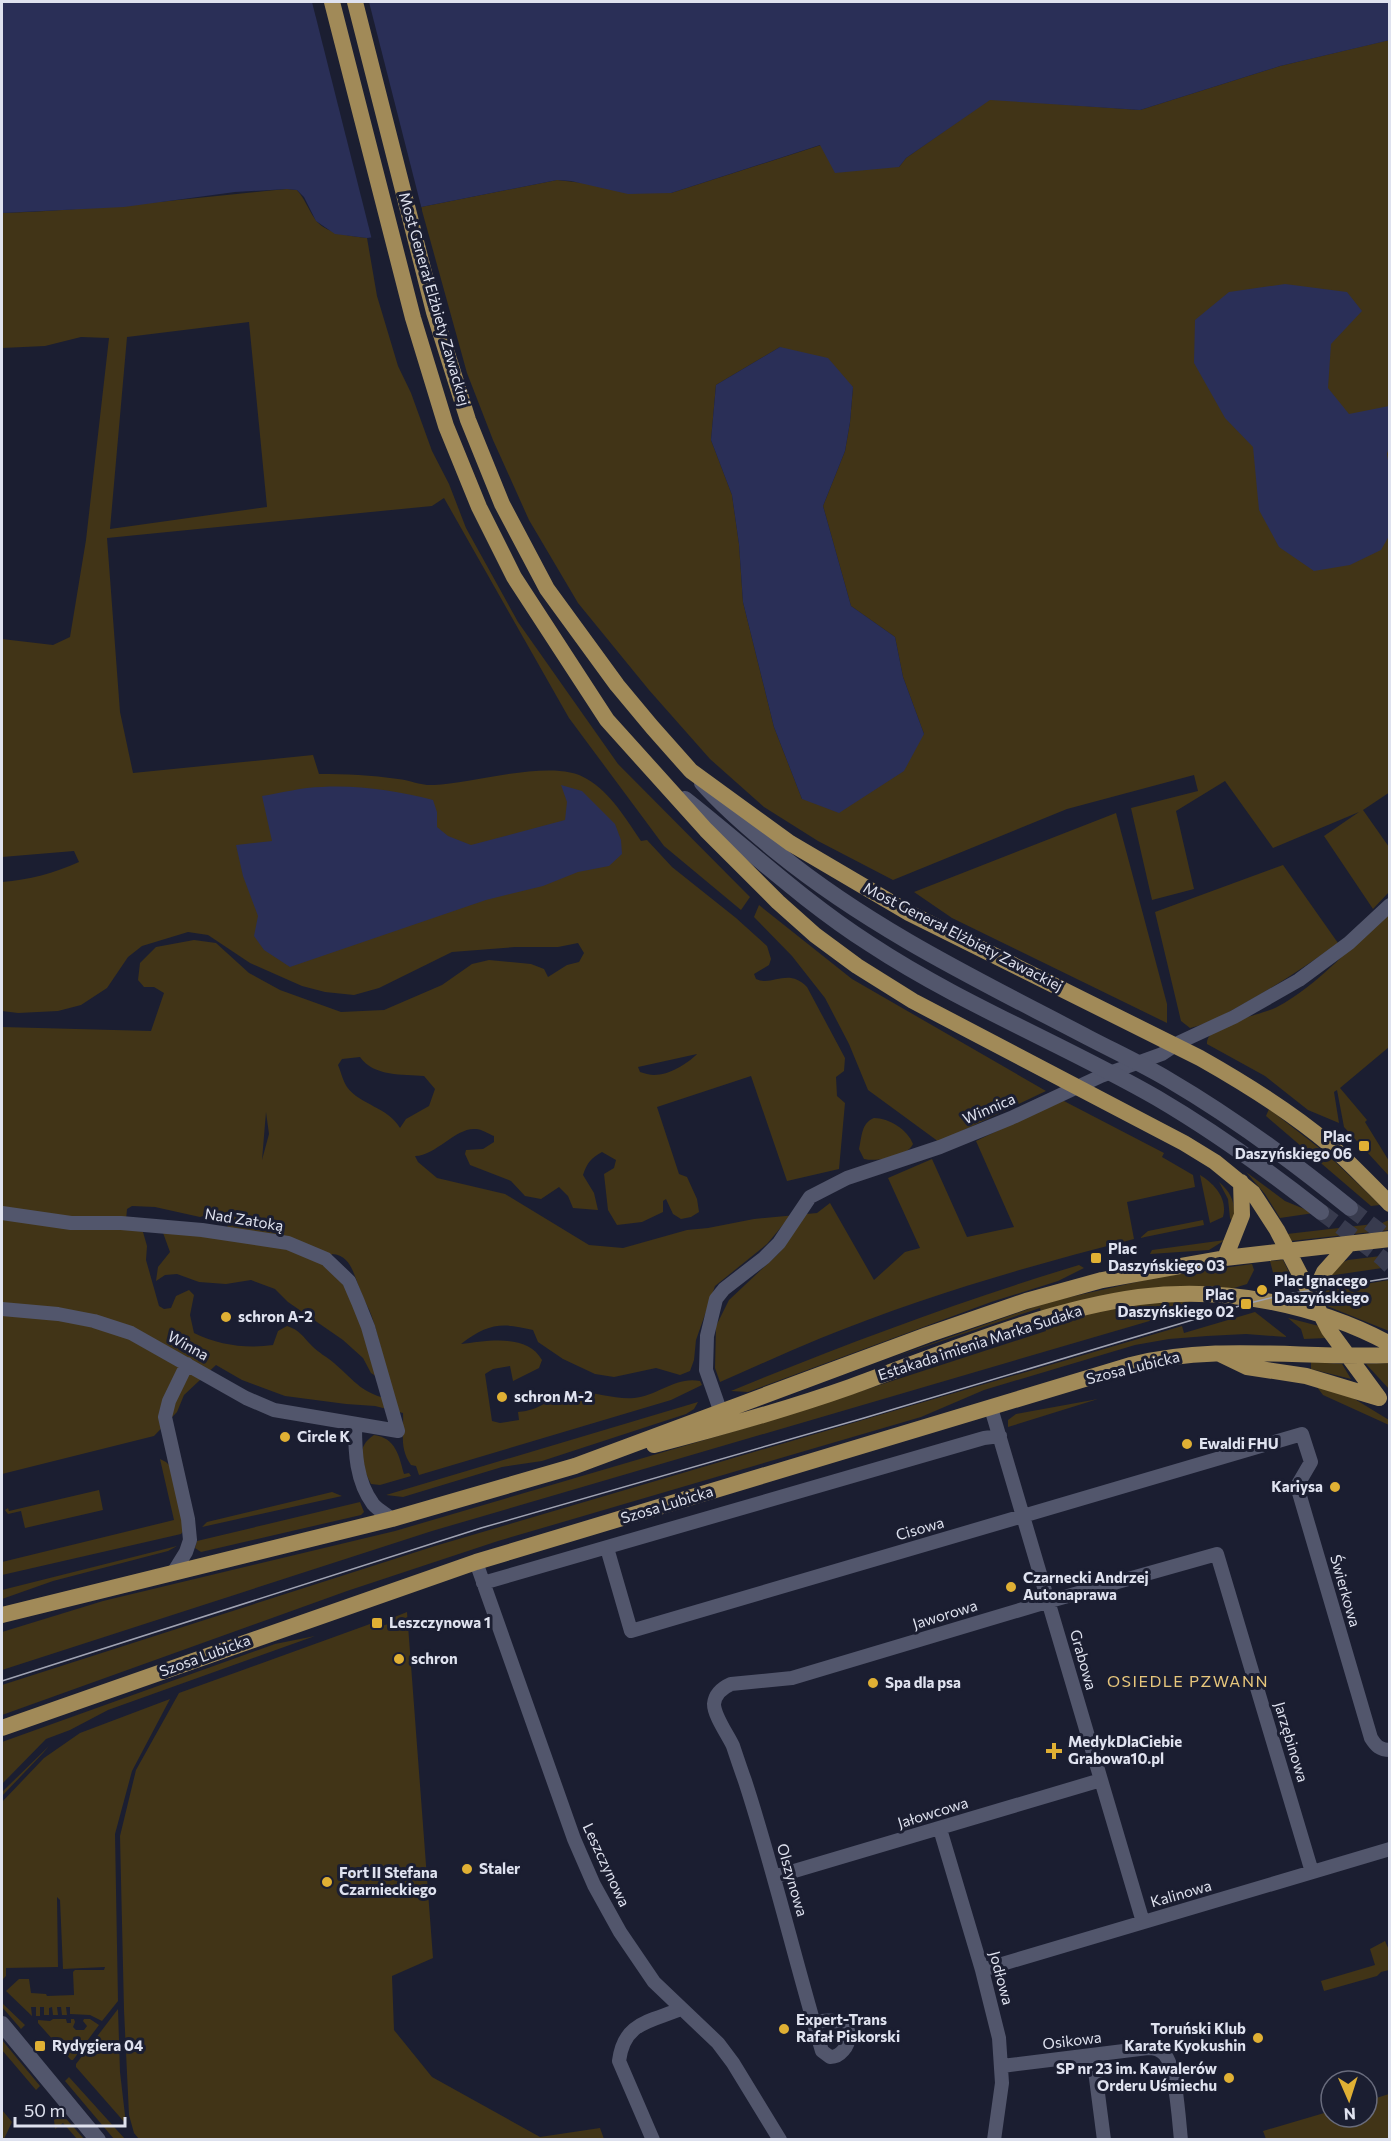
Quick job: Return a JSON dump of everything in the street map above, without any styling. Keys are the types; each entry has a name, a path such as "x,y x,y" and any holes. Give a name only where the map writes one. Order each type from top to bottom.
{"main road":[{"name":"Most Generał Elżbiety Zawackiej","path":"332,2 425,362 446,426 479,507 529,602 607,720 705,830 778,902 815,934 857,966 913,1001 1184,1143 1215,1162 1252,1193 1289,1251"},
{"name":"Most Generał Elżbiety Zawackiej","path":"355,2 446,355 493,483 516,533 547,589 617,685 652,728 691,771 790,843 909,913 1200,1058 1276,1103 1351,1165 1389,1204"},
{"path":"1225,1258 1242,1215 1241,1182"},
{"path":"2,1615 392,1519 575,1466 720,1410 1026,1301 1130,1274 1225,1258 1389,1239"},
{"path":"1312,1296 1324,1272 1349,1244"},
{"path":"1289,1251 1329,1330 1384,1401"},
{"name":"Estakada imienia Marka Sudaka","path":"575,1466 741,1423 1007,1331 1105,1303 1157,1296 1203,1294 1262,1301 1294,1307 1347,1324 1389,1344"},
{"path":"1217,1352 1247,1367 1306,1376 1384,1401"},
{"name":"Szosa Lubicka","path":"2,1728 476,1562 1143,1362 1217,1352 1347,1355"},
{"path":"1347,1355 1389,1355"}],"street":[{"path":"691,771 719,803 753,833 819,885 876,923 939,959 1168,1079 1288,1158 1350,1208"},
{"path":"664,783 788,885 870,944 930,980 1157,1098 1275,1175 1321,1212"},
{"name":"Winnica","path":"720,1410 706,1370 707,1336 716,1299 724,1289 764,1258 778,1243 810,1197 848,1178 940,1147 1011,1118 1101,1076 1162,1054 1180,1041 1234,1017 1299,980 1349,943 1389,905"},
{"name":"Nad Zatoką","path":"2,1213 71,1222 121,1223 202,1230 288,1244 326,1259 349,1281 369,1327 398,1431"},
{"name":"Winna","path":"2,1309 58,1314 94,1321 131,1333 265,1407 398,1431"},
{"path":"173,1573 186,1552 190,1540 188,1519 165,1417 169,1401 187,1364"},
{"name":"Grabowa","path":"991,1408 1050,1601 1143,1922"},
{"path":"355,1425 355,1453 362,1480 372,1502 392,1519"},
{"name":"Cisowa","path":"607,1548 631,1631 1302,1434"},
{"name":"Świerkowa","path":"1302,1434 1311,1462 1297,1486 1371,1738 1382,1750 1389,1750"},
{"path":"483,1583 984,1438 1000,1436"},
{"name":"Jaworowa","path":"723,1727 714,1704 722,1688 730,1684 792,1678 1217,1554"},
{"name":"Jarzębinowa","path":"1217,1554 1312,1872"},
{"name":"Leszczynowa","path":"476,1562 574,1839 594,1885 620,1932 654,1982 718,2043 780,2139"},
{"name":"Olszynowa","path":"723,1727 745,1781 820,2044 826,2055 835,2057 843,2052 848,2040 848,2029 845,2024 833,2020 815,2022"},
{"name":"Jałowcowa","path":"774,1877 1101,1780"},
{"name":"Jodłowa","path":"940,1829 982,1970 999,2038 1002,2066 1001,2101 994,2139"},
{"name":"Kalinowa","path":"982,1970 1389,1849"},
{"path":"653,2139 619,2061 621,2049 632,2029 681,2009"},
{"path":"2,2024 98,2139"},
{"name":"Osikowa","path":"1002,2066 1152,2048 1163,2053 1172,2072 1181,2139"},
{"path":"1093,2055 1104,2139"}],"shaded area":[{"path":"1389,40 1390,792 1363,810 1389,847 1389,892 1373,909 1324,836 1359,812 1273,848 1225,781 1176,811 1194,889 1152,900 1131,808 1198,791 1194,775 1067,809 893,880 818,841 764,807 710,759 649,690 578,603 529,520 493,440 467,373 421,207 557,180 671,193 821,145 899,167 906,158 990,99 1140,110 1280,66","holes":["780,347 853,387 845,451 823,506 851,606 895,637 903,677 924,734 802,799 774,727 743,602 739,544 732,495 711,440 716,385"]},
{"path":"287,189 297,190 315,219 325,228 367,238 377,296 398,366 466,528 518,622 618,764 750,897 741,910 664,846 569,718 444,498 432,506 107,538 120,712 133,773 313,755 319,774 378,777 429,785 534,771 573,773 596,785 617,807 641,841 647,840 672,867 767,946 771,959 769,965 754,974 756,979 768,981 793,978 807,987 845,1058 844,1071 836,1077 837,1096 845,1103 839,1169 787,1181 751,1076 657,1107 679,1174 687,1177 697,1199 699,1212 691,1217 681,1219 673,1214 666,1199 663,1201 663,1212 642,1222 617,1225 608,1210 604,1174 614,1168 616,1160 602,1152 590,1161 583,1175 594,1193 598,1210 573,1208 568,1196 559,1187 541,1199 525,1196 511,1181 470,1165 465,1154 466,1150 483,1149 494,1142 494,1136 478,1129 461,1132 431,1151 415,1156 418,1162 437,1178 505,1194 589,1245 623,1248 687,1230 754,1219 817,1213 830,1203 874,1280 905,1252 920,1248 888,1178 932,1159 967,1237 1014,1227 976,1141 1062,1100 1164,1153 1162,1157 1193,1175 1195,1187 1127,1202 1134,1239 1015,1271 898,1309 821,1338 720,1382 715,1368 716,1326 729,1300 779,1253 804,1217 787,1220 767,1244 715,1286 696,1340 694,1360 690,1371 680,1375 656,1368 614,1377 595,1374 563,1359 538,1342 533,1330 495,1326 479,1332 461,1344 494,1341 517,1342 535,1351 542,1360 539,1368 513,1381 510,1366 493,1369 485,1374 492,1421 500,1423 519,1420 518,1412 538,1407 565,1394 581,1392 634,1398 683,1381 700,1381 702,1385 671,1400 419,1475 416,1466 411,1465 405,1453 403,1413 375,1406 285,1396 242,1380 216,1365 184,1395 177,1412 154,1436 2,1474 2,1027 151,1031 164,993 154,987 144,987 138,980 140,963 156,947 194,940 216,943 249,973 280,990 341,1012 384,1010 442,985 472,964 489,960 531,964 544,969 548,977 567,965 579,962 584,953 578,943 558,947 515,947 452,952 379,988 354,995 325,992 302,986 250,963 208,935 188,932 142,946 128,957 107,988 81,1005 58,1011 18,1013 2,1011 2,882 22,880 79,862 74,851 2,857 2,639 53,645 70,637 86,540 109,338 81,337 45,346 2,348 2,213 109,206","holes":["249,322 267,507 110,529 127,337","697,1054 688,1062 660,1075 640,1072 638,1067","360,1057 373,1068 381,1071 424,1076 435,1089 429,1106 406,1119 400,1128 388,1115 359,1098 347,1087 338,1065 342,1059","266,1112 269,1134 262,1160","132,1206 155,1207 200,1217 220,1211 230,1215 226,1233 162,1230 170,1252 158,1267 156,1281 165,1275 177,1274 199,1282 226,1284 251,1280 275,1289 288,1302 343,1340 363,1358 371,1373 377,1377 355,1306 346,1287 327,1269 332,1254 344,1258 351,1268 372,1317 392,1400 373,1394 360,1386 298,1332 287,1326 278,1331 273,1345 263,1346 223,1343 194,1333 190,1315 194,1295 189,1290 176,1296 171,1308 164,1309 159,1306 146,1260 147,1246 143,1232 135,1230 126,1220 127,1209"]},
{"path":"1116,813 1167,1004 1167,1023 952,918 914,892"},
{"path":"1283,865 1338,943 1257,996 1219,1017 1190,1028 1181,1021 1155,912"},
{"path":"759,905 852,979 1046,1091 939,1142 868,1090 849,1044 825,998 792,956 754,917"},
{"path":"1389,910 1389,1047 1340,1088 1367,1120 1365,1122 1389,1161 1389,1176 1344,1127 1337,1090 1334,1092 1339,1123 1308,1110 1265,1076 1207,1044 1209,1037 1215,1031 1277,1007 1306,988 1336,963"},
{"path":"1269,1109 1327,1154 1380,1205 1371,1206 1266,1116"},
{"path":"874,1118 886,1120 897,1126 907,1134 913,1144 905,1152 891,1158 864,1159 859,1149 862,1135 864,1127"},
{"path":"1246,1172 1285,1201 1314,1213 1280,1218 1265,1194"},
{"path":"1200,1175 1215,1187 1224,1204 1223,1217 1210,1223"},
{"path":"1219,1182 1228,1191 1232,1200 1233,1223 1230,1218 1228,1199"},
{"path":"1203,1220 1204,1225 1140,1238 1148,1231"},
{"path":"1389,1220 1389,1230 1291,1241 1287,1234 1382,1223"},
{"path":"1225,1240 1209,1250 1150,1254 1152,1250"},
{"path":"1389,1255 1389,1267 1328,1276 1341,1263 1348,1260"},
{"path":"1283,1260 1294,1282 1276,1284 1270,1261"},
{"path":"1252,1264 1254,1270 1247,1284 1176,1306 1177,1313 432,1531 2,1670 2,1632 103,1601 395,1531 766,1422 1046,1331 1040,1308 891,1358 1048,1302 1159,1277"},
{"path":"1079,1265 1084,1268 1058,1281 991,1302 748,1392 731,1391 903,1324"},
{"path":"1389,1280 1389,1331 1327,1306 1324,1291"},
{"path":"1255,1312 1287,1337 1246,1334 1207,1336 1135,1345 984,1390 921,1417 498,1541 347,1591 2,1715 2,1685 435,1546 1182,1326 1184,1333"},
{"path":"1288,1318 1319,1326 1326,1338 1304,1339 1301,1329"},
{"path":"1311,1362 1342,1364 1351,1379 1311,1369"},
{"path":"1389,1363 1389,1389 1366,1364"},
{"path":"1317,1387 1353,1398 1389,1420 1389,1425 1323,1395"},
{"path":"1098,1399 1008,1427 1008,1420 1016,1414"},
{"path":"698,1402 694,1409 686,1414 542,1461 502,1467 403,1497 386,1495"},
{"path":"374,1435 392,1444 404,1474 409,1473 411,1476 380,1485 371,1484 363,1464 362,1451"},
{"path":"160,1459 171,1467 183,1524 181,1534 2,1575 2,1562 174,1520"},
{"path":"99,1490 103,1510 25,1528 21,1511 8,1514 5,1510 8,1508 9,1511"},
{"path":"332,1492 342,1496 202,1527 207,1522"},
{"path":"360,1502 364,1512 361,1515 201,1552 195,1548 197,1541"},
{"path":"177,1546 168,1551 53,1581 2,1599 2,1590"},
{"path":"407,1612 433,1958 392,1976 394,2030 432,2077 540,2137 600,2128 604,2139 139,2139 134,2133 129,2115 120,1836 136,1770 179,1693 370,1624 373,1629 388,1624 387,1620"},
{"path":"315,1636 108,1710 70,1730 46,1739 2,1784 2,1742 275,1644"},
{"path":"170,1699 132,1771 115,1834 118,2001 102,2021 90,2015 70,2014 70,2007 66,2007 67,2015 62,2015 61,2007 57,2007 58,2015 53,2015 52,2007 49,2008 49,2015 44,2015 44,2007 40,2007 40,2016 36,2016 36,2007 31,2007 32,2016 6,1991 19,1979 29,1979 31,1993 47,1996 74,1995 73,1972 75,1970 104,1970 105,1967 63,1969 60,1900 57,1897 58,1967 6,1968 6,1976 2,1980 2,1802 44,1758 80,1733"},
{"path":"49,1746 43,1753 2,1796 2,1792"},
{"path":"1385,1941 1389,1950 1389,1970 1377,1976 1324,1991 1321,1981 1375,1965 1370,1949"},
{"path":"2,2003 25,2025 21,2029 2,2007"},
{"path":"118,2009 120,2072 126,2124 76,2067"},
{"path":"66,2019 67,2023 71,2023 71,2019 74,2019 73,2027 76,2030 84,2030 87,2026 84,2019 90,2019 99,2025 71,2060 38,2023 38,2020"},
{"path":"2,2040 40,2086 36,2090 2,2050"},
{"path":"69,2077 125,2139 114,2139 65,2081"},
{"path":"1389,2094 1389,2139 1266,2139 1263,2131 1319,2115 1319,2129 1379,2129 1379,2097"},
{"path":"2,2110 12,2122 4,2139 2,2136"},
{"path":"62,2114 84,2139 77,2139 63,2123 55,2129 54,2120"}],"water":[{"path":"2,2 1389,2 1390,40 1280,66 1140,110 990,100 906,158 899,167 835,173 820,145 671,193 628,194 557,180 421,207 398,234 367,238 335,234 316,221 304,197 297,190 287,189 235,192 124,207 2,213"},
{"path":"1285,284 1347,292 1362,311 1331,344 1328,388 1349,414 1389,406 1387,454 1390,473 1389,536 1381,550 1350,565 1314,571 1279,547 1259,510 1253,447 1225,418 1194,363 1195,320 1229,292"},
{"path":"780,347 828,358 853,387 845,451 823,506 851,606 895,637 903,677 924,734 904,771 839,813 802,799 774,727 743,602 739,544 732,495 711,440 716,385"},
{"path":"561,785 582,791 615,824 621,840 622,854 609,866 578,872 543,886 486,900 290,967 264,950 254,936 258,916 243,876 236,845 272,841 262,796 307,788 350,787 378,789 433,800 437,812 437,827 448,836 471,845 565,820 567,802"}],"pier":[{"path":"312,2 369,2 422,210 399,236 372,240"}],"tunnel":[{"path":"1350,1208 1390,1239"},
{"path":"1321,1212 1390,1266"}],"tram line":[{"path":"2,1681 481,1528 864,1418 1246,1304 1282,1295 1390,1278"}],"place":[{"name":"Plac Daszyńskiego 06","path":"1364,1146"},
{"name":"Plac Daszyńskiego 03","path":"1096,1258"},
{"name":"Plac Ignacego Daszyńskiego","path":"1262,1290"},
{"name":"Plac Daszyńskiego 02","path":"1246,1304"},
{"name":"schron A-2","path":"226,1317"},
{"name":"schron M-2","path":"502,1397"},
{"name":"Circle K","path":"285,1437"},
{"name":"Ewaldi FHU","path":"1187,1444"},
{"name":"Kariysa","path":"1335,1487"},
{"name":"Czarnecki Andrzej Autonaprawa","path":"1011,1587"},
{"name":"Leszczynowa 1","path":"377,1623"},
{"name":"schron","path":"399,1659"},
{"name":"Spa dla psa","path":"873,1683"},
{"name":"MedykDlaCiebie Grabowa10.pl","path":"1054,1751"},
{"name":"Staler","path":"467,1869"},
{"name":"Fort II Stefana Czarnieckiego","path":"327,1882"},
{"name":"Expert-Trans Rafał Piskorski","path":"784,2029"},
{"name":"Toruński Klub Karate Kyokushin","path":"1258,2038"},
{"name":"Rydygiera 04","path":"40,2046"},
{"name":"SP nr 23 im. Kawalerów Orderu Uśmiechu","path":"1229,2078"}],"district":[{"name":"OSIEDLE PZWANN","path":"1188,1681"}]}
